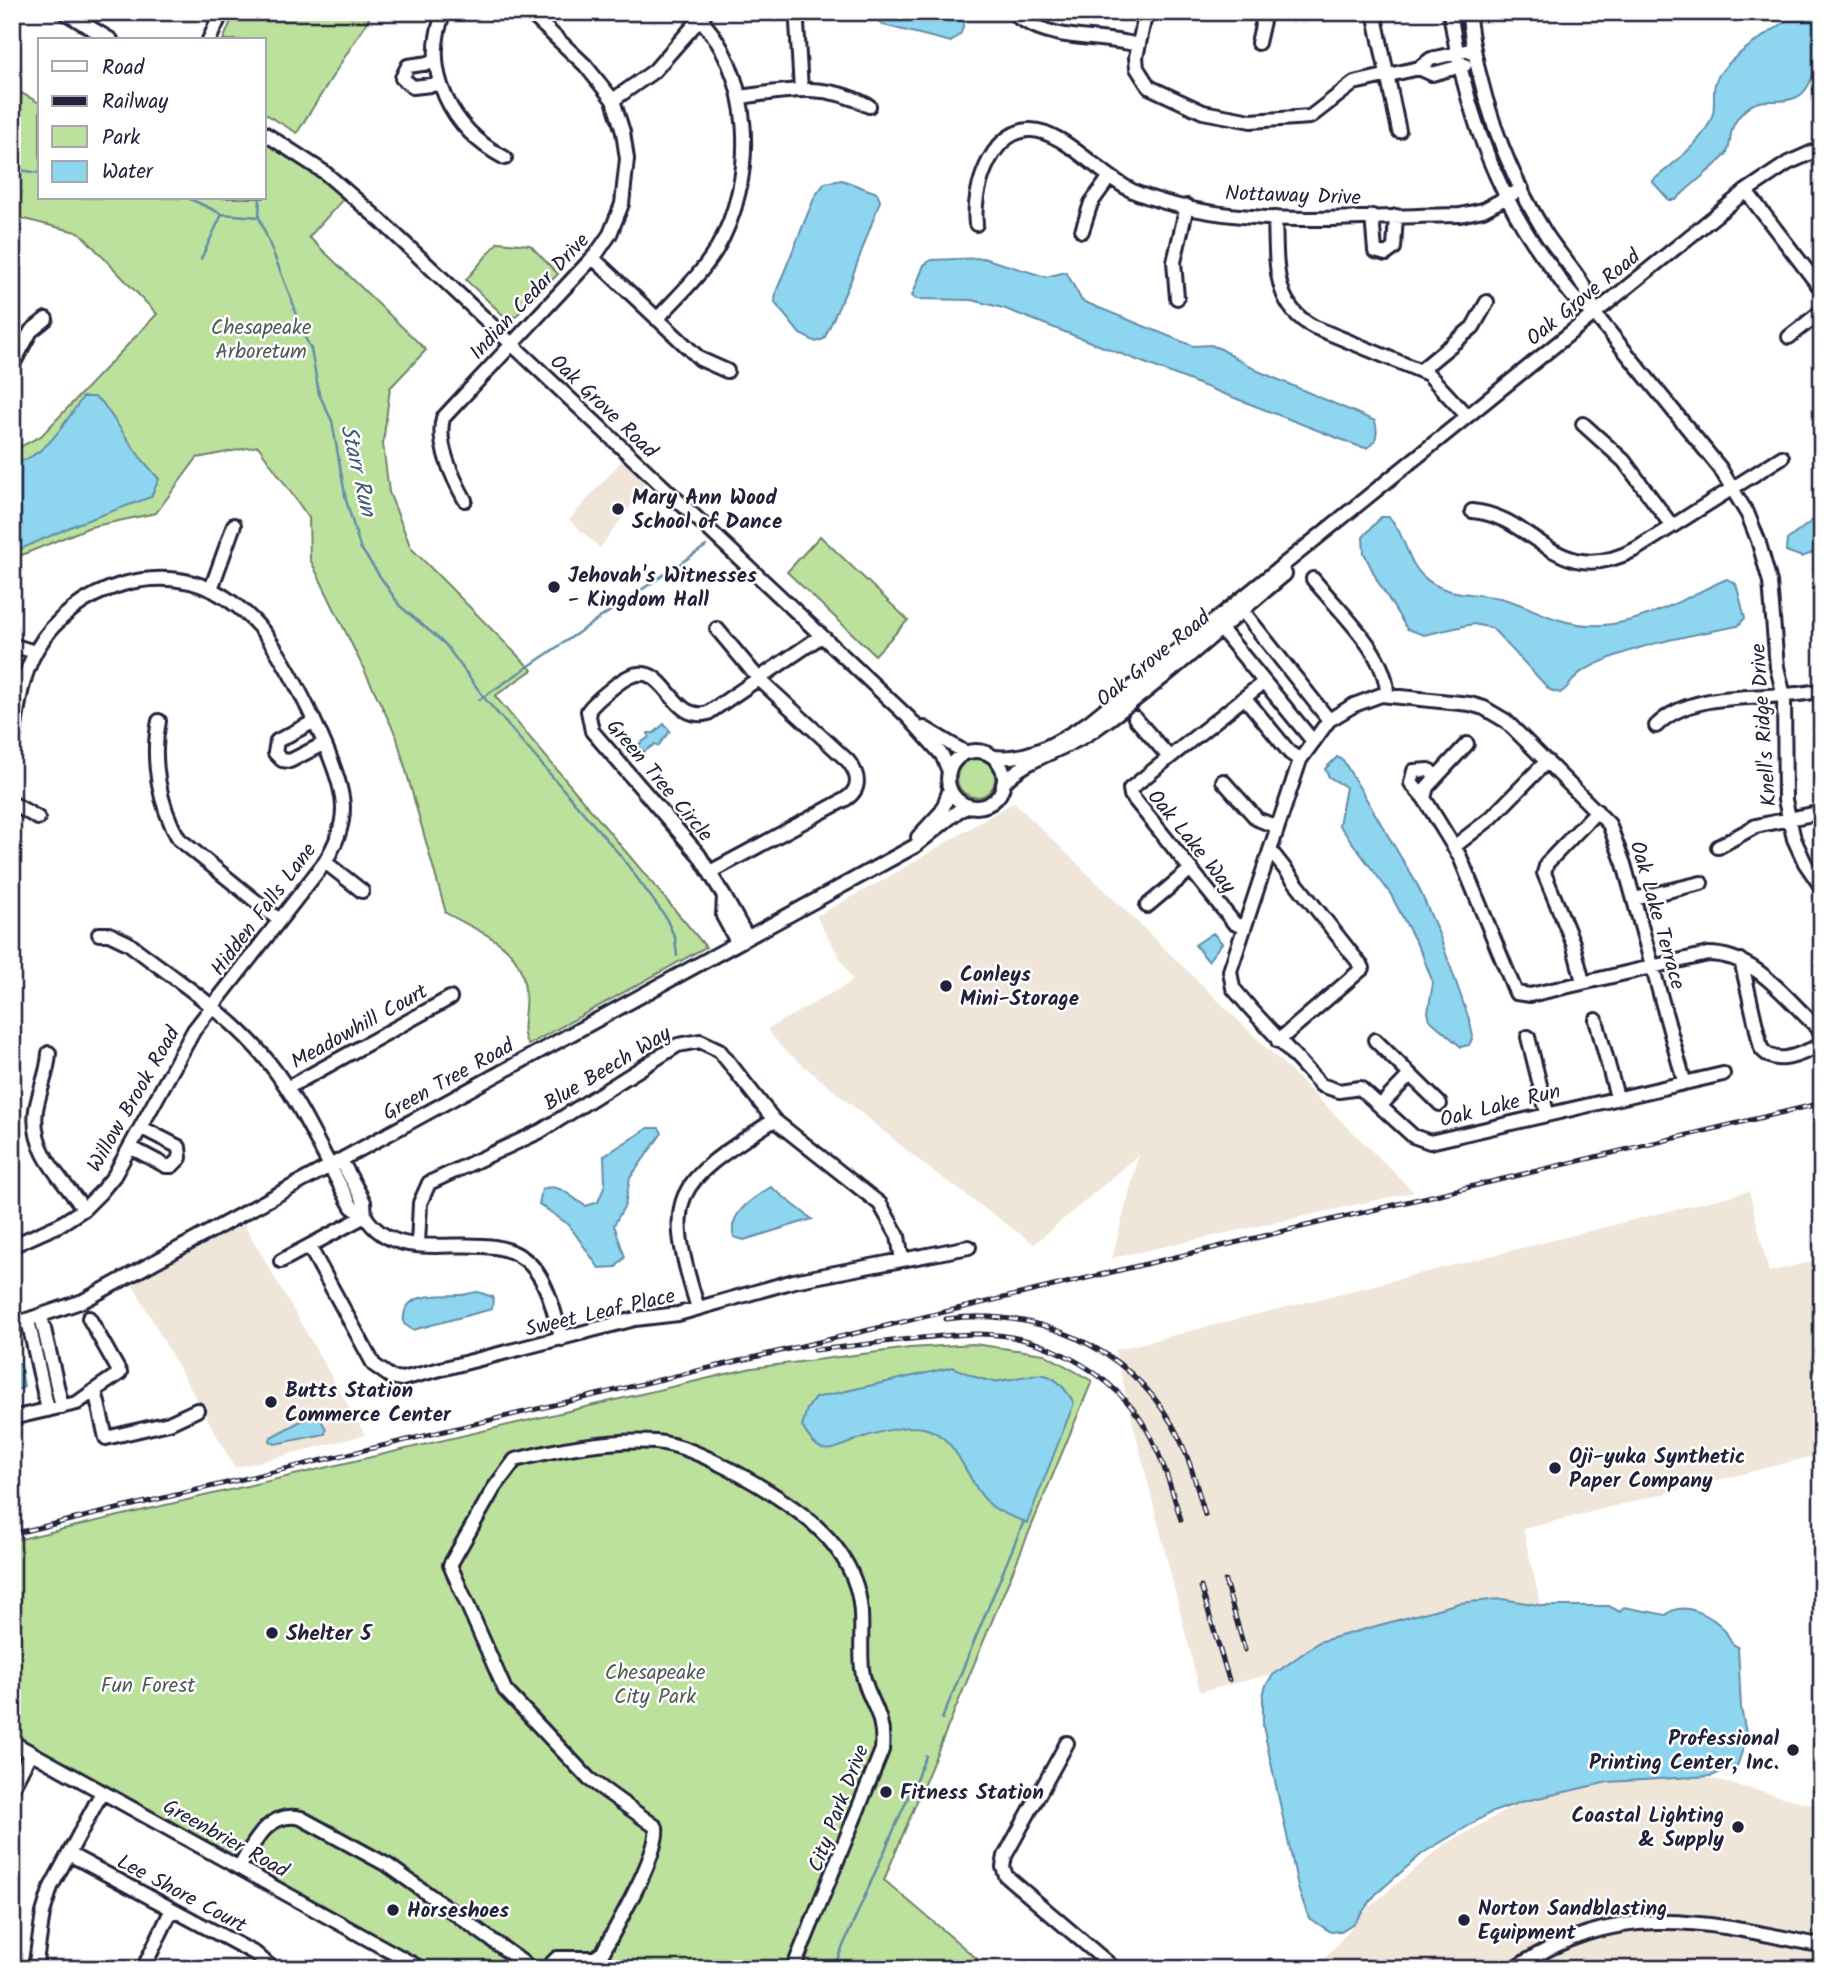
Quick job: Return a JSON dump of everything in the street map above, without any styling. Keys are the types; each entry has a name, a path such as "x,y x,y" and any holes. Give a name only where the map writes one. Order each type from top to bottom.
{"street":[{"path":"210,38 222,12"},
{"path":"444,12 436,62 440,84 449,107 460,123 488,149 505,158"},
{"name":"Indian Cedar Drive","path":"465,500 450,470 441,422 511,343 593,258 610,234 625,187 625,141 613,100 585,65 529,12"},
{"path":"1146,12 1138,45 1137,68 1149,87 1180,103 1226,118 1251,121 1310,117 1354,83 1419,68 1431,59 1456,53 1475,55"},
{"path":"1258,43 1265,12"},
{"path":"1374,12 1399,131"},
{"path":"1450,12 1459,67 1485,148 1506,198 1538,254 1580,306 1594,313"},
{"path":"1468,12 1486,99 1522,189 1544,231 1591,296 1594,313"},
{"path":"66,13 108,38"},
{"path":"613,100 654,71 699,15 726,55 741,97 741,164 731,219 704,268 657,319"},
{"path":"1018,18 1064,37 1105,38 1138,45"},
{"path":"797,23 801,90"},
{"path":"1419,68 1432,74 1459,67 1475,55"},
{"path":"436,62 408,66 402,78 413,87 440,84"},
{"path":"741,97 801,90 835,91 869,106"},
{"name":"Nottaway Drive","path":"976,224 978,193 1000,143 1024,130 1044,131 1109,178 1138,193 1221,213 1275,218 1474,213 1522,189"},
{"name":"Oak Grove Road","path":"266,134 324,172 356,198 909,718 942,755 949,771"},
{"name":"Oak Grove Road","path":"1003,784 1014,771 1061,750 1098,727 1378,489 1746,191 1788,163 1822,148"},
{"path":"1082,231 1091,202 1109,178"},
{"path":"1746,191 1822,290"},
{"path":"1177,298 1174,262 1187,205"},
{"path":"1372,216 1373,246 1375,251 1385,254 1394,248 1396,216"},
{"path":"1275,218 1279,284 1287,303 1299,317 1314,327 1421,370 1435,379 1467,416"},
{"path":"593,258 699,359 727,371"},
{"path":"1421,370 1473,327 1487,302"},
{"path":"1789,337 1822,311"},
{"name":"Knell's Ridge Drive","path":"1594,313 1733,488 1764,556 1775,621 1777,667 1784,696 1783,762 1789,818 1805,863 1822,888"},
{"path":"12,366 31,331 46,319"},
{"path":"1583,424 1624,461 1672,526"},
{"path":"1472,511 1498,517 1558,555 1594,562 1627,553 1782,457"},
{"path":"211,589 234,525"},
{"path":"1313,579 1376,656 1386,677 1387,695"},
{"name":"Hidden Falls Lane","path":"12,747 21,698 35,652 63,617 80,603 110,588 142,580 164,580 211,589 243,610 263,631 313,722 340,788 343,807 335,846 325,862 213,1008"},
{"path":"1239,607 1329,720"},
{"path":"1218,625 1312,740"},
{"name":"Oak Grove Road","path":"993,757 1018,758 1067,737 1218,625"},
{"name":"Green Tree Circle","path":"710,872 844,800 855,791 858,784 854,769 848,761 759,679 718,629"},
{"name":"Green Tree Circle","path":"742,939 724,896 710,872 592,731 588,711 626,678 640,673 653,677 686,711 700,715 820,637"},
{"path":"12,645 35,652"},
{"name":"Oak Lake Way","path":"1244,928 1234,923 1130,792 1132,786 1264,682"},
{"path":"1656,726 1682,708 1741,697 1784,696 1822,691"},
{"name":"Oak Lake Terrace","path":"1312,740 1329,720 1353,705 1387,695 1484,708 1506,721 1597,811 1614,834 1684,1081"},
{"path":"1245,698 1290,753 1300,760"},
{"name":"Oak Grove Road","path":"909,718 966,752"},
{"path":"1135,718 1169,757"},
{"path":"159,721 155,760 174,831 190,850 279,920"},
{"path":"313,722 277,741 275,753 282,760 290,761 323,744"},
{"name":"Oak Lake Run","path":"1312,740 1300,760 1277,827 1231,966 1231,983 1278,1041 1321,1084 1339,1091 1360,1088 1413,1136 1425,1142 1723,1074"},
{"path":"1424,798 1427,787 1467,744"},
{"path":"978,751 993,757 1002,770 1003,784 999,793 989,803 970,806 957,800 950,789 949,771 956,759 966,752 978,751"},
{"path":"1455,846 1477,831 1547,761"},
{"path":"1436,777 1429,770 1414,771 1411,783 1455,846 1516,993 1530,995 1708,954 1741,960 1768,979 1818,1028 1821,1041 1810,1053 1778,1059 1766,1054 1761,1048 1741,960"},
{"path":"1223,781 1257,819 1277,827"},
{"name":"Green Tree Road","path":"898,855 942,811 950,789"},
{"path":"12,803 38,818"},
{"name":"Green Tree Road","path":"12,1325 83,1301 926,840 958,811 970,806"},
{"path":"1583,982 1569,931 1544,873 1547,863 1597,811"},
{"path":"1718,847 1756,826 1822,812"},
{"path":"1270,850 1363,968 1278,1041"},
{"path":"325,862 362,891"},
{"path":"1147,906 1191,869"},
{"path":"1634,899 1701,883"},
{"path":"99,934 119,937 213,1008 254,1044 287,1088 352,1207 365,1216 380,1235 418,1244 493,1246 517,1254 540,1277 562,1339"},
{"name":"Meadowhill Court","path":"287,1088 450,998"},
{"name":"Willow Brook Road","path":"12,1246 59,1225 84,1209 114,1177 179,1055 213,1008"},
{"path":"1596,1020 1617,1097"},
{"path":"1528,1037 1547,1113"},
{"path":"1375,1040 1440,1104"},
{"name":"Blue Beech Way","path":"418,1244 420,1203 429,1183 541,1131 678,1045 700,1041 710,1043 774,1120 880,1204 898,1236 902,1260"},
{"path":"49,1053 46,1080 36,1108 37,1140 52,1168 84,1209"},
{"path":"1381,1105 1410,1075"},
{"path":"698,1308 679,1238 678,1221 685,1195 707,1164 774,1120"},
{"path":"130,1147 166,1166 172,1166 180,1158 179,1147 142,1128"},
{"path":"341,1160 364,1202 365,1216"},
{"path":"281,1261 365,1216"},
{"name":"Sweet Leaf Place","path":"309,1246 374,1365 391,1377 413,1377 635,1319 698,1308 794,1281 969,1247"},
{"path":"41,1316 62,1407"},
{"path":"12,1418 76,1403 120,1373 89,1318"},
{"path":"27,1320 48,1410"},
{"path":"95,1390 106,1438 169,1423 197,1410"},
{"name":"City Park Drive","path":"546,1969 557,1958 596,1958 603,1952 650,1857 657,1835 656,1828 589,1779 505,1690 467,1600 453,1576 452,1557 515,1461 631,1442 672,1444 715,1463 797,1511 820,1530 853,1576 862,1612 863,1674 881,1716 883,1737 879,1765 793,1969"},
{"name":"Greenbrier Road","path":"12,1742 422,1969"},
{"path":"1068,1743 1005,1856 1003,1867 1006,1876 1115,1969"},
{"path":"12,1788 31,1752"},
{"path":"35,1969 45,1904 102,1792"},
{"path":"239,1867 267,1826 284,1817 301,1818 400,1874 532,1969"},
{"name":"Lee Shore Court","path":"69,1854 256,1954 273,1969"},
{"path":"143,1969 172,1909"},
{"path":"1514,1969 1576,1937 1650,1921 1699,1922 1822,1946"}],"shaded area":[{"path":"624,458 649,481 600,548 569,520"},
{"path":"1014,802 1414,1192 1112,1258 1139,1155 1034,1244 926,1166 782,1048 767,1029 853,981 816,916 887,878"},
{"path":"1749,1191 1769,1272 1822,1259 1822,1454 1523,1529 1541,1607 1200,1692 1115,1350"},
{"path":"244,1224 365,1435 235,1468 132,1284"},
{"path":"1696,1775 1822,1807 1822,1969 1316,1969 1369,1907 1444,1845 1521,1802 1608,1782"}],"green space":[{"path":"235,12 373,12 297,133 266,114 266,38 224,38"},
{"name":"Chesapeake Arboretum","path":"12,88 38,102 38,200 266,200 266,140 346,196 309,237 426,350 390,388 383,444 389,492 411,548 532,670 495,696 706,947 528,1045 524,1032 525,987 521,971 505,947 446,913 396,735 310,559 309,518 258,446 197,458 156,513 90,527 12,559 12,451 41,436 157,314 80,233 12,216"},
{"path":"498,242 530,245 558,274 515,317 503,315 466,280"},
{"path":"820,536 908,620 875,655 787,572"},
{"path":"976,759 989,765 995,778 989,791 976,797 963,791 957,778 963,765"},
{"name":"Chesapeake City Park","path":"974,1344 1044,1354 1092,1381 884,1880 989,1969 432,1969 12,1735 12,1541 752,1368 910,1348"}],"water":[{"path":"879,12 962,12 966,17 961,33 951,42 883,25 879,22"},
{"path":"1793,12 1822,12 1817,59 1810,83 1804,92 1790,100 1762,101 1749,107 1734,124 1729,148 1724,157 1676,200 1669,200 1652,181 1688,151 1704,132 1713,113 1714,87 1721,72 1745,50 1790,18"},
{"path":"842,180 877,193 880,201 851,280 824,339 816,342 800,334 775,303 776,292 815,196 825,183"},
{"path":"983,258 1046,277 1066,272 1082,301 1193,346 1211,345 1221,349 1258,371 1375,421 1375,440 1366,448 1358,446 1003,308 972,300 916,299 912,296 924,265 931,260"},
{"path":"83,397 94,397 102,402 140,457 159,479 151,497 77,524 12,553 12,465 36,454 54,438"},
{"path":"1822,513 1822,549 1802,557 1786,551 1787,540"},
{"path":"1381,517 1389,517 1399,531 1413,563 1424,577 1450,591 1508,600 1560,620 1583,625 1604,625 1646,615 1727,579 1736,584 1745,618 1738,626 1659,642 1619,654 1580,673 1560,693 1550,690 1492,628 1473,624 1424,635 1407,629 1364,553 1363,537"},
{"path":"664,724 670,731 658,746 655,744 644,752 638,745 649,737 648,733 654,733"},
{"path":"1337,757 1343,760 1418,886 1439,934 1470,1022 1473,1037 1469,1045 1461,1047 1430,1020 1428,1012 1433,983 1422,954 1390,893 1339,825 1346,787 1329,777 1325,769"},
{"path":"1213,933 1222,943 1208,961 1195,945"},
{"path":"648,1128 659,1128 662,1133 630,1178 625,1205 614,1225 625,1257 616,1267 599,1268 569,1225 539,1204 542,1189 560,1189 586,1206 598,1202 605,1185 604,1156"},
{"path":"771,1187 812,1219 744,1240 734,1237 734,1221 738,1214"},
{"path":"478,1292 493,1297 492,1309 413,1330 404,1324 404,1313 414,1300"},
{"path":"20,1363 24,1387 12,1392 12,1365"},
{"path":"953,1367 994,1381 1033,1375 1050,1377 1065,1390 1074,1403 1027,1523 993,1507 976,1487 948,1443 927,1429 895,1429 829,1450 816,1445 802,1426 807,1409 815,1398"},
{"path":"312,1415 319,1417 326,1429 325,1434 275,1444 270,1441 271,1437"},
{"path":"1502,1599 1544,1606 1609,1606 1620,1612 1624,1607 1666,1615 1673,1610 1689,1609 1706,1615 1720,1625 1738,1647 1741,1708 1747,1738 1737,1766 1711,1776 1608,1782 1521,1802 1490,1813 1423,1853 1376,1894 1354,1923 1341,1931 1331,1932 1309,1918 1299,1891 1263,1726 1263,1696 1266,1685 1273,1675 1319,1642 1459,1603"}],"waterway":[{"name":"Starr Run","path":"12,169 38,173"},
{"name":"Starr Run","path":"266,178 269,174"},
{"name":"Starr Run","path":"192,200 222,214 259,217 294,306 297,322 311,349 319,394 332,421 346,500 360,547 400,606 445,644 486,700 620,855 665,916 675,938 677,956"},
{"name":"Starr Run","path":"259,215 260,200"},
{"path":"201,259 222,214"},
{"name":"Starr Run","path":"479,700 706,546"},
{"path":"942,1719 1024,1521"},
{"path":"833,1969 926,1756"}],"railway":[{"path":"12,1534 1822,1103"},
{"path":"946,1319 1012,1319 1044,1326 1075,1337 1130,1373 1153,1396 1178,1435 1205,1515"},
{"path":"814,1350 979,1334 1025,1340 1069,1357 1108,1383 1139,1417 1159,1454 1181,1520"},
{"path":"1225,1581 1245,1650"},
{"path":"1201,1587 1229,1680"}],"place":[{"name":"Mary Ann Wood School of Dance","path":"618,509"},
{"name":"Jehovah's Witnesses - Kingdom Hall","path":"554,587"},
{"name":"Conleys Mini-Storage","path":"946,986"},
{"name":"Butts Station Commerce Center","path":"271,1402"},
{"name":"Oji-yuka Synthetic Paper Company","path":"1555,1468"},
{"name":"Shelter 5","path":"272,1633"},
{"name":"Professional Printing Center, Inc.","path":"1793,1750"},
{"name":"Fitness Station","path":"886,1792"},
{"name":"Coastal Lighting & Supply","path":"1738,1827"},
{"name":"Horseshoes","path":"393,1910"},
{"name":"Norton Sandblasting Equipment","path":"1464,1920"}],"park label":[{"name":"Fun Forest","path":"148,1685"}]}
